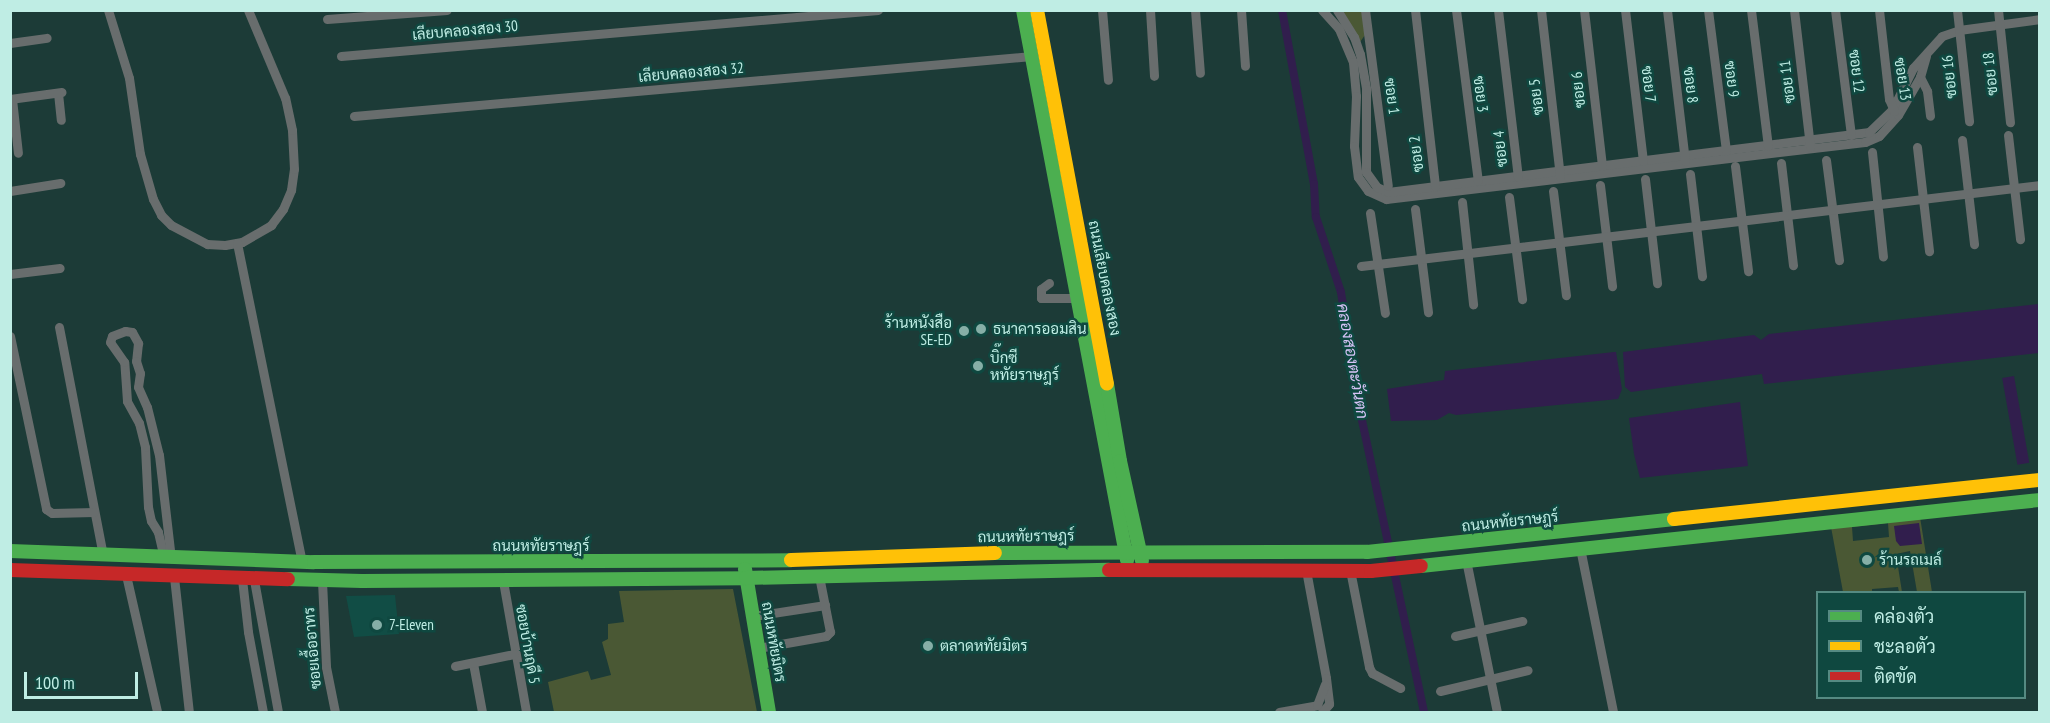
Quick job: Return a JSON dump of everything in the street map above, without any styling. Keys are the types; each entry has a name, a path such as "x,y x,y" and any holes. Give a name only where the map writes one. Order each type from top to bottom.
{"main road":[{"path":"1023,10 1126,553 1127,569"},
{"name":"ถนนเลียบคลองสอง","path":"1037,10 1135,531 1148,553 1143,569"},
{"path":"1055,188 1071,185"},
{"name":"ถนนหทัยราษฎร์","path":"10,551 302,562 744,561 1103,551 1126,553 1367,552 2040,480"},
{"path":"10,570 322,581 746,578 1127,569 1371,571 2040,500"},
{"path":"1103,551 1112,544 1120,526"},
{"name":"ถนนหทัยมิตร","path":"744,561 769,712"}],"street":[{"path":"108,10 129,78 145,180 161,215 171,225 207,244 237,243 271,225 283,209 291,190 294,169 292,130 285,98 248,10"},
{"path":"327,19 447,10"},
{"name":"เลียบคลองสอง 30","path":"341,56 878,10"},
{"path":"1102,10 1108,80"},
{"path":"1150,10 1154,76"},
{"path":"1195,10 1200,73"},
{"path":"1241,10 1245,66"},
{"path":"1322,10 1343,27"},
{"path":"1337,10 1343,27 1360,54 1365,92 1364,166 1368,178 1377,187 1388,192 1518,177 1560,175 1602,166 1643,161 1685,160 1726,151 1768,146 1810,145 1874,130 1895,112 1913,68 1926,57 1939,39 1959,30 2039,20 2038,10"},
{"name":"ซอย 1","path":"1365,10 1365,92 1388,186"},
{"name":"ซอย 2","path":"1415,10 1435,186"},
{"name":"ซอย 3","path":"1456,10 1478,181"},
{"name":"ซอย 4","path":"1498,10 1518,177"},
{"name":"ซอย 5","path":"1541,10 1560,175"},
{"name":"ซอย 6","path":"1584,10 1602,166"},
{"name":"ซอย 7","path":"1625,10 1643,161"},
{"name":"ซอย 8","path":"1666,10 1685,160"},
{"name":"ซอย 9","path":"1708,10 1726,151"},
{"path":"1751,10 1768,146"},
{"name":"ซอย 11","path":"1794,10 1810,145"},
{"name":"ซอย 12","path":"1835,10 1851,135"},
{"name":"ซอย 13","path":"1879,10 1895,112"},
{"name":"ซอย 16","path":"1957,10 1969,121"},
{"name":"ซอย 18","path":"1998,10 2010,122"},
{"path":"10,43 47,38"},
{"name":"เลียบคลองสอง 32","path":"354,116 1031,56"},
{"path":"1365,92 1354,146 1358,177 1368,190 1382,199 1560,175 1810,145 1872,140 1920,77 1926,57"},
{"path":"1920,77 1927,91 1930,116"},
{"path":"18,153 11,99 60,93 61,120"},
{"path":"2008,135 2020,238"},
{"path":"1962,140 1974,244"},
{"path":"1917,147 1929,251"},
{"path":"1872,153 1883,256"},
{"path":"1826,160 1839,260"},
{"path":"1781,163 1793,265"},
{"path":"1735,166 1748,271"},
{"path":"1690,174 1702,276"},
{"path":"1645,179 1657,283"},
{"path":"10,190 60,183"},
{"path":"1361,266 2040,184"},
{"path":"1600,185 1612,286"},
{"path":"1553,191 1566,294"},
{"path":"1509,197 1522,299"},
{"path":"1462,202 1473,304"},
{"path":"1415,209 1428,312"},
{"path":"1370,213 1385,313"},
{"path":"237,243 302,562"},
{"path":"10,274 60,268"},
{"path":"1049,283 1041,290 1041,298 1077,298"},
{"path":"58,327 103,555"},
{"path":"132,332 136,336 138,351 136,361 140,373 138,387 150,419 159,455 169,530 167,558 147,507 145,447 139,423 127,401 124,362 110,342 112,336 118,333 132,332"},
{"path":"10,336 46,509 52,513 94,512"},
{"path":"139,423 150,419"},
{"path":"158,532 169,530"},
{"path":"1580,548 1613,712"},
{"path":"1466,560 1497,712"},
{"path":"1306,570 1329,704 1322,712"},
{"path":"1350,570 1369,668 1372,673 1400,688"},
{"path":"126,575 157,712"},
{"path":"758,648 826,636 830,632 819,576"},
{"path":"174,577 189,712"},
{"path":"248,580 263,712"},
{"path":"248,580 278,712"},
{"name":"ซอยเอื้ออาทร","path":"322,581 326,667 335,712"},
{"name":"ซอยบ้านฤดี 5","path":"503,581 526,712"},
{"path":"753,616 825,605"},
{"path":"1455,636 1522,621"},
{"path":"455,666 514,654"},
{"path":"473,663 482,712"},
{"path":"1440,692 1528,670"},
{"path":"1279,712 1314,709 1320,702 1326,678"},
{"path":"514,712 526,712"}],"shaded area":[{"path":"1337,11 1364,11 1365,35 1360,42"},
{"path":"2039,304 2039,353 1764,384 1762,374 1631,392 1625,387 1623,352 1754,335 1761,340 1769,334"},
{"path":"1616,352 1622,389 1618,399 1456,415 1449,413 1437,420 1391,421 1387,389 1444,380 1445,371"},
{"path":"2014,376 2029,463 2017,465 2002,378"},
{"path":"1740,402 1748,466 1640,478 1629,418"},
{"name":"ร้านรถเมล์","path":"1920,517 1932,591 1917,591 1910,551 1896,554 1902,591 1899,591 1898,587 1872,589 1872,591 1843,591 1831,527","holes":["1888,523 1889,537 1853,541 1852,527"]},
{"path":"1919,523 1922,544 1900,546 1896,541 1894,526"},
{"path":"733,589 757,712 554,712 548,682 588,671 591,680 611,675 602,642 608,639 608,624 624,622 619,591"},
{"path":"395,595 399,634 354,637 346,596"}],"waterway":[{"name":"คลองสองตะวันตก","path":"1282,10 1314,184 1316,217 1341,292 1356,392 1424,712"}],"traffic: fast":[{"path":"1023,10 1127,560"},
{"path":"1107,384 1120,461 1142,561"},
{"path":"1421,566 2040,500"},
{"path":"995,553 1367,552 1674,519"},
{"path":"10,551 314,562 791,560"},
{"path":"745,569 769,712"},
{"path":"288,579 362,581 746,578 1109,570"}],"traffic: slow":[{"path":"1037,10 1107,384"},
{"path":"1674,519 2040,480"},
{"path":"791,560 995,553"}],"traffic: jam":[{"path":"1109,570 1371,571 1421,566"},
{"path":"10,570 288,579"}],"place":[{"name":"ธนาคารออมสิน","path":"981,329"},
{"name":"ร้านหนังสือ SE-ED","path":"964,331"},
{"name":"บิ๊กซี หทัยราษฎร์","path":"978,366"},
{"name":"ร้านรถเมล์","path":"1867,560"},
{"name":"7-Eleven","path":"377,625"},
{"name":"ตลาดหทัยมิตร","path":"928,646"}]}
